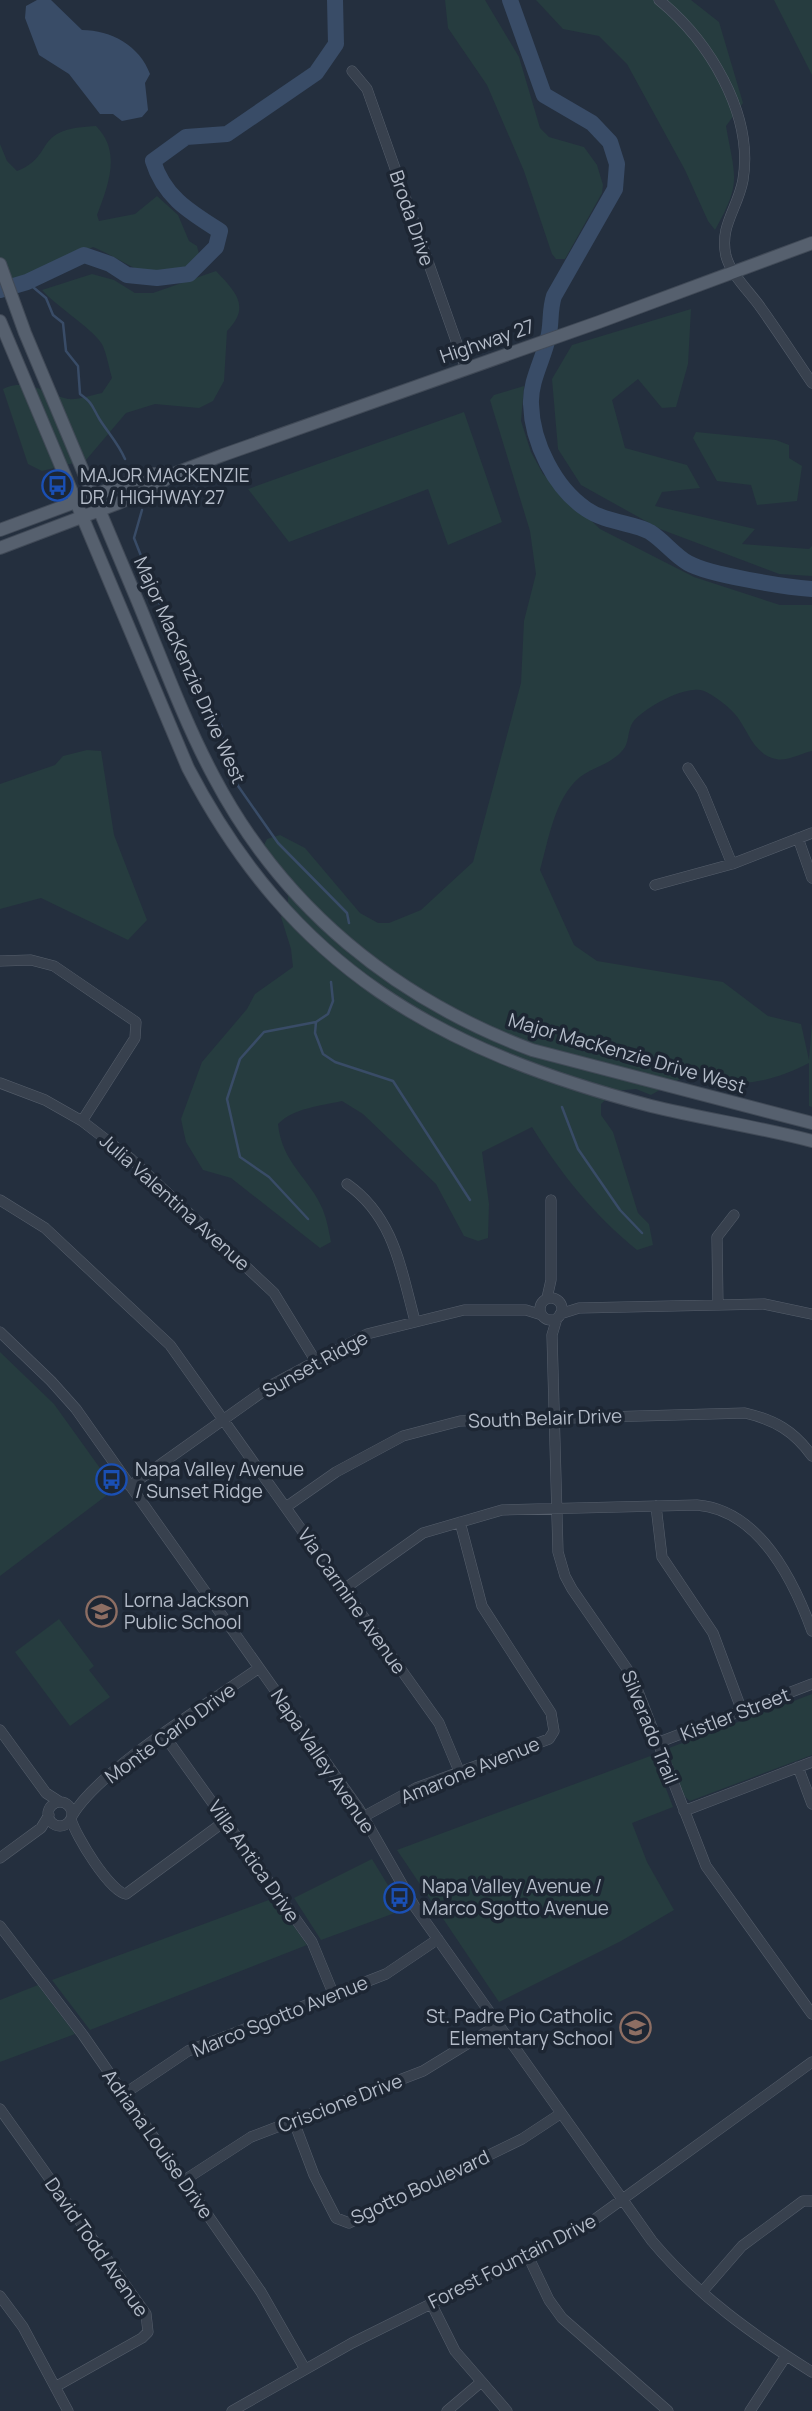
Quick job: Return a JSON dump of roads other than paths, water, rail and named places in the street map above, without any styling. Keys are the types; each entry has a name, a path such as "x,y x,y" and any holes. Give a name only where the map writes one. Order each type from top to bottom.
{"main road":[{"name":"Highway 27","path":"0,548 153,488 173,474 812,243"},
{"name":"Major MacKenzie Drive West","path":"0,264 70,440 198,746 231,808 275,872 303,903 351,948 390,979 500,1038 532,1050 812,1123"},
{"name":"Major MacKenzie Drive West","path":"0,321 169,726 209,809 268,893 335,961 402,1008 442,1032 497,1057 653,1106 753,1126 812,1142"},
{"name":"Highway 27","path":"0,530 151,474 173,474"}],"street":[{"path":"659,0 682,19 707,50 728,91 740,131 745,162 743,182 723,232 726,258 812,383"},
{"name":"Broda Drive","path":"352,71 367,89 466,369"},
{"path":"688,768 702,790 732,864"},
{"path":"655,885 732,864 812,833"},
{"path":"797,838 812,878"},
{"path":"0,961 31,960 54,965 136,1022 135,1038 82,1121"},
{"name":"Julia Valentina Avenue","path":"0,1083 45,1100 82,1121 130,1158 274,1293 315,1360"},
{"path":"348,1184 365,1197 391,1235 415,1321"},
{"name":"Via Carmine Avenue","path":"0,1200 45,1228 170,1345 444,1730 459,1771"},
{"path":"551,1200 552,1300"},
{"path":"718,1305 717,1237 734,1215"},
{"path":"552,1300 579,1308 774,1304 812,1314"},
{"path":"544,1316 540,1308 552,1300"},
{"name":"Sunset Ridge","path":"526,1310 552,1300"},
{"name":"Silverado Trail","path":"552,1300 559,1316 552,1335"},
{"path":"559,1316 579,1308"},
{"name":"Sunset Ridge","path":"130,1486 275,1383 366,1334 464,1310 526,1310 544,1316 559,1316"},
{"name":"Silverado Trail","path":"544,1316 552,1335 558,1552 565,1576 629,1670 706,1866 812,2014"},
{"name":"Napa Valley Avenue","path":"0,1332 60,1390 130,1486 363,1817 400,1882 438,1939 560,2114 663,2254 743,2327 812,2372"},
{"name":"South Belair Drive","path":"286,1507 336,1472 403,1436 460,1421 745,1413 778,1423 799,1439 812,1456"},
{"path":"656,1506 662,1557 713,1633 742,1711"},
{"path":"344,1589 423,1533 502,1510 706,1506 724,1511 745,1523 795,1588 812,1631"},
{"name":"Amarone Avenue","path":"363,1817 416,1788 549,1739 554,1731 551,1713 482,1606 460,1522"},
{"name":"Monte Carlo Drive","path":"71,1817 81,1800 164,1735 259,1668"},
{"name":"Kistler Street","path":"657,1743 812,1684"},
{"path":"0,1730 4,1745 46,1793 70,1807 76,1835 116,1889 126,1894 225,1821"},
{"name":"Villa Antica Drive","path":"164,1735 312,1942 333,1993"},
{"path":"684,1811 812,1762"},
{"path":"798,1767 812,1804"},
{"path":"46,1793 49,1813 58,1826 76,1835"},
{"name":"Monte Carlo Drive","path":"62,1803 81,1800"},
{"path":"0,1858 41,1828 53,1805 62,1803"},
{"path":"41,1828 58,1826 71,1817"},
{"name":"Adriana Louise Drive","path":"0,1926 124,2094 261,2292 305,2369"},
{"name":"Marco Sgotto Avenue","path":"124,2094 188,2051 386,1974 438,1939"},
{"name":"Criscione Drive","path":"183,2180 251,2137 433,2067 498,2025"},
{"name":"Forest Fountain Drive","path":"232,2411 431,2303 579,2230 812,2062"},
{"name":"David Todd Avenue","path":"0,2109 123,2279 148,2320 148,2332 142,2338 55,2387"},
{"name":"Sgotto Boulevard","path":"294,2122 314,2175 336,2218 349,2223 522,2139 560,2114"},
{"path":"702,2292 742,2246 803,2201 812,2201"},
{"path":"528,2256 549,2300 562,2318 668,2411"},
{"path":"0,2296 23,2327 68,2411"},
{"path":"431,2303 455,2351 507,2411"},
{"path":"750,2411 786,2356"},
{"path":"447,2411 480,2383"}],"water":[{"path":"37,0 51,0 82,30 114,37 139,55 150,74 145,83 148,110 142,117 122,121 113,114 100,114 69,74 39,55 25,18 26,6"}],"waterway":[{"path":"0,290 27,282 84,255 110,264 127,275 157,278 189,274 216,247 220,231 171,194 153,161 186,137 227,134 316,73 336,44 335,0"},
{"path":"510,0 544,95 592,123 610,142 617,164 615,189 554,296 548,338 531,395 532,419 547,463 564,489 586,509 602,517 650,532 688,563 730,576 812,589"},
{"path":"27,282 46,298 53,315 63,323 66,351 78,366 80,394 88,400 125,459"},
{"path":"142,510 134,538 197,699 221,725 229,773 278,843 347,913 349,923"},
{"path":"308,1219 269,1177 240,1157 227,1099 240,1059 264,1032 316,1022 328,1014 333,1001 331,982"},
{"path":"316,1022 315,1033 323,1054 335,1062 393,1081 470,1200"},
{"path":"562,1107 578,1149 620,1210 642,1233"}],"place":[{"name":"MAJOR MACKENZIE DR / HIGHWAY 27","path":"57,486"},
{"name":"Napa Valley Avenue / Sunset Ridge","path":"112,1480"},
{"name":"Lorna Jackson Public School","path":"101,1611"},
{"name":"Napa Valley Avenue / Marco Sgotto Avenue","path":"399,1897"},
{"name":"St. Padre Pio Catholic Elementary School","path":"636,2027"}]}
